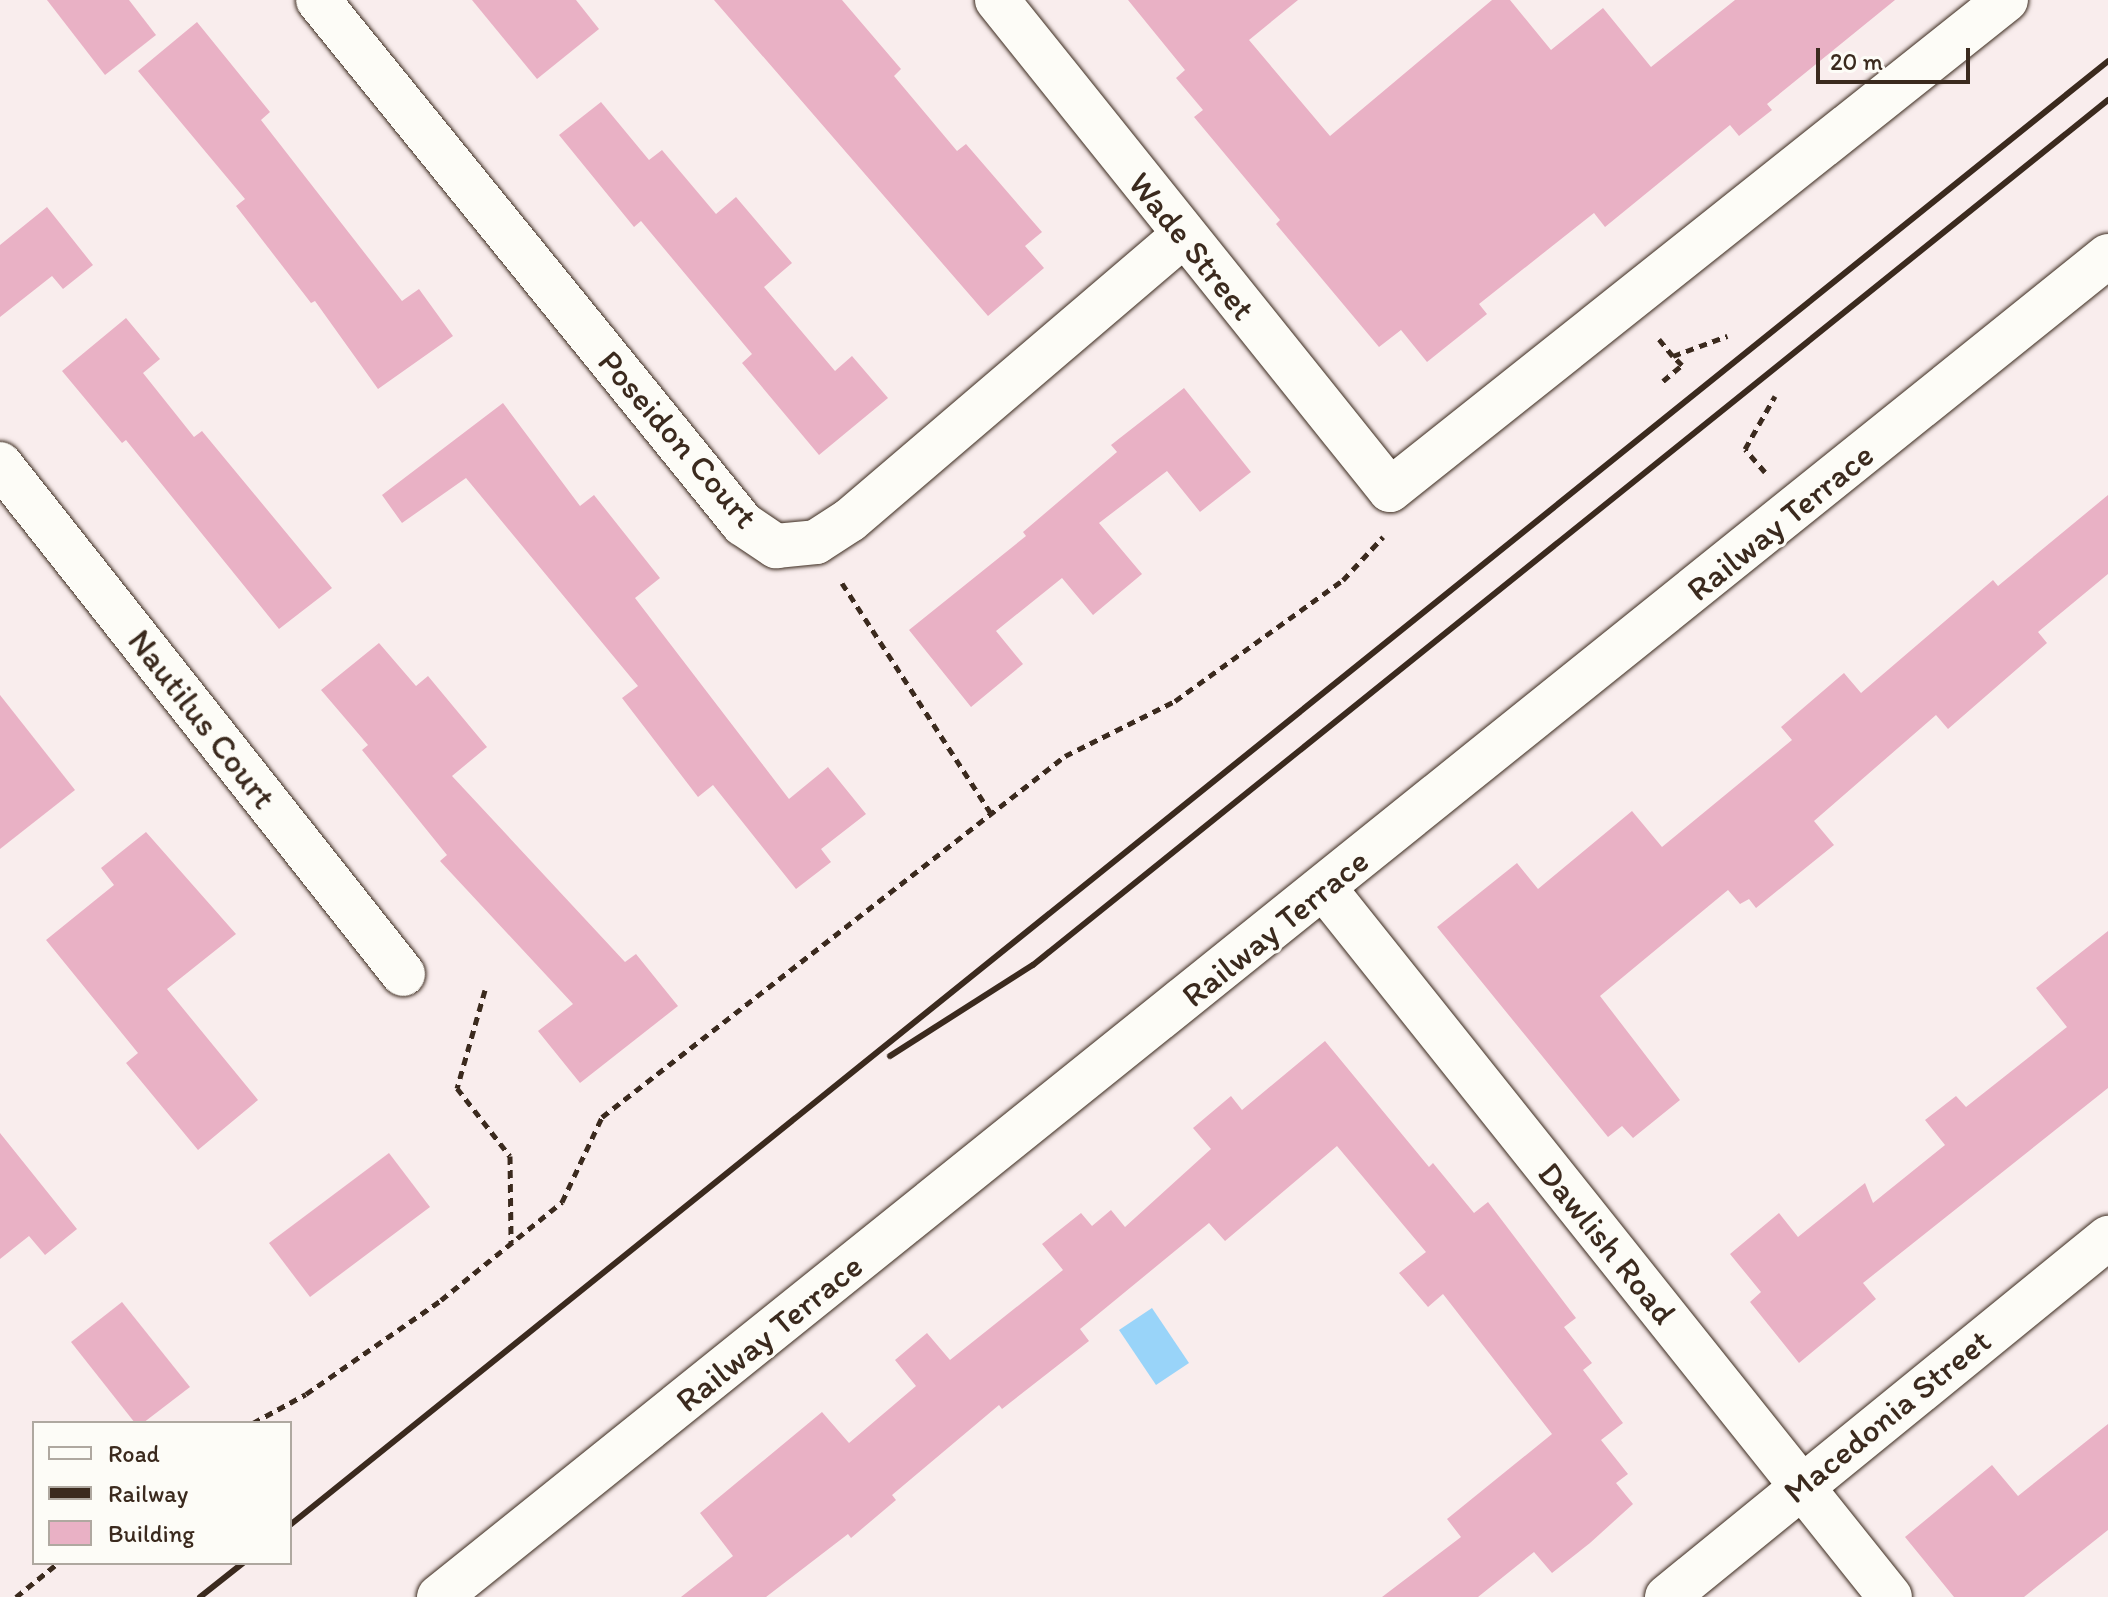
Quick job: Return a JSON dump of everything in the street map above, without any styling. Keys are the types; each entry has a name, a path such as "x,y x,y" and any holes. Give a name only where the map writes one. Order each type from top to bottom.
{"street":[{"name":"Poseidon Court","path":"318,0 743,524 776,546 816,542 850,520 1182,236"},
{"name":"Wade Street","path":"997,0 1392,508"},
{"path":"1392,508 1627,301 2006,0"},
{"name":"Railway Terrace","path":"439,1597 1797,509 2108,256"},
{"name":"Nautilus Court","path":"0,464 403,974"},
{"name":"Dawlish Road","path":"1324,888 1890,1597"},
{"name":"Macedonia Street","path":"1667,1597 1800,1485 2108,1238"}],"path":[{"path":"1627,301 1682,365 1663,381"},
{"path":"1673,356 1727,336"},
{"path":"1775,396 1745,449 1797,509"},
{"path":"257,1421 306,1394 441,1300 562,1202 602,1117 991,813 1065,756 1175,701 1343,580 1392,508"},
{"path":"816,542 991,813"},
{"path":"485,990 457,1088 510,1156 511,1244"},
{"path":"16,1597 56,1565"}],"water":[{"path":"1152,1308 1189,1363 1156,1385 1119,1330"}],"building":[{"path":"47,0 129,0 156,35 105,75"},
{"path":"472,0 576,0 599,29 537,79"},
{"path":"714,0 842,0 901,69 894,76 957,151 966,144 1042,232 1025,246 1044,268 988,316"},
{"path":"1128,0 1298,0 1249,40 1330,136 1492,0 1510,0 1551,50 1603,8 1651,67 1735,0 1895,0 1767,104 1772,110 1739,136 1730,125 1605,227 1594,213 1479,304 1487,314 1427,362 1401,330 1379,347 1276,224 1280,220 1194,117 1203,110 1176,78 1185,70"},
{"path":"197,22 270,112 261,120 402,301 419,289 453,336 378,389 315,301 311,303 236,206 245,199 138,71"},
{"path":"601,102 649,160 662,150 716,214 736,197 792,263 764,287 835,371 852,356 888,398 819,455 742,363 752,354 641,221 634,227 559,135"},
{"path":"47,207 93,265 63,289 52,276 0,317 0,245"},
{"path":"126,318 160,359 143,373 194,437 202,431 332,588 279,629 126,440 122,443 62,371"},
{"path":"1184,388 1251,472 1200,512 1167,471 1099,523 1142,574 1093,615 1062,578 996,631 1023,664 971,707 909,630 1026,536 1023,532 1117,452 1111,445"},
{"path":"503,403 580,506 594,495 660,578 635,598 789,799 828,767 866,814 821,849 831,862 796,889 713,785 698,797 622,698 638,686 466,478 402,523 382,495"},
{"path":"2108,495 2108,574 2038,632 2047,643 1948,729 1936,715 1814,821 1834,845 1756,908 1749,899 1740,904 1728,890 1600,996 1680,1100 1633,1138 1622,1126 1608,1137 1437,927 1517,863 1538,889 1632,811 1662,847 1792,740 1781,727 1844,673 1861,693 1993,580 1998,586"},
{"path":"379,643 416,686 428,676 487,747 452,776 625,962 636,954 678,1006 580,1083 538,1031 573,1004 440,861 447,855 362,750 368,745 321,690"},
{"path":"0,695 75,790 0,849"},
{"path":"146,832 236,934 167,989 258,1100 198,1150 126,1063 138,1053 46,940 114,885 101,868"},
{"path":"2108,931 2108,1088 1863,1283 1876,1299 1799,1363 1750,1302 1761,1292 1730,1254 1779,1213 1798,1237 1865,1183 1873,1203 1945,1145 1925,1120 1956,1096 1966,1107 2067,1027 2036,988"},
{"path":"1325,1041 1429,1167 1433,1163 1474,1213 1488,1202 1576,1318 1564,1327 1592,1363 1583,1370 1623,1423 1601,1440 1628,1474 1616,1483 1633,1504 1590,1543 1552,1573 1534,1552 1478,1597 1382,1597 1461,1537 1447,1519 1552,1434 1443,1294 1428,1307 1399,1273 1426,1252 1337,1146 1225,1241 1209,1223 1080,1329 1089,1341 1002,1409 999,1405 892,1495 896,1500 851,1538 848,1534 766,1597 681,1597 733,1556 700,1513 822,1412 849,1443 916,1386 895,1360 927,1333 950,1360 1063,1270 1042,1244 1081,1213 1092,1226 1111,1210 1125,1227 1211,1149 1193,1128 1231,1096 1242,1110"},
{"path":"0,1133 77,1229 45,1255 29,1236 0,1259"},
{"path":"389,1153 430,1207 310,1297 269,1243"},
{"path":"122,1302 190,1387 146,1421 133,1421 71,1342"},
{"path":"2108,1424 2108,1530 2024,1597 1954,1597 1905,1537 1992,1465 2018,1496"}],"railway":[{"path":"292,1523 2108,61"},
{"path":"890,1056 1033,965 2108,100"},
{"path":"200,1597 240,1565"}]}
